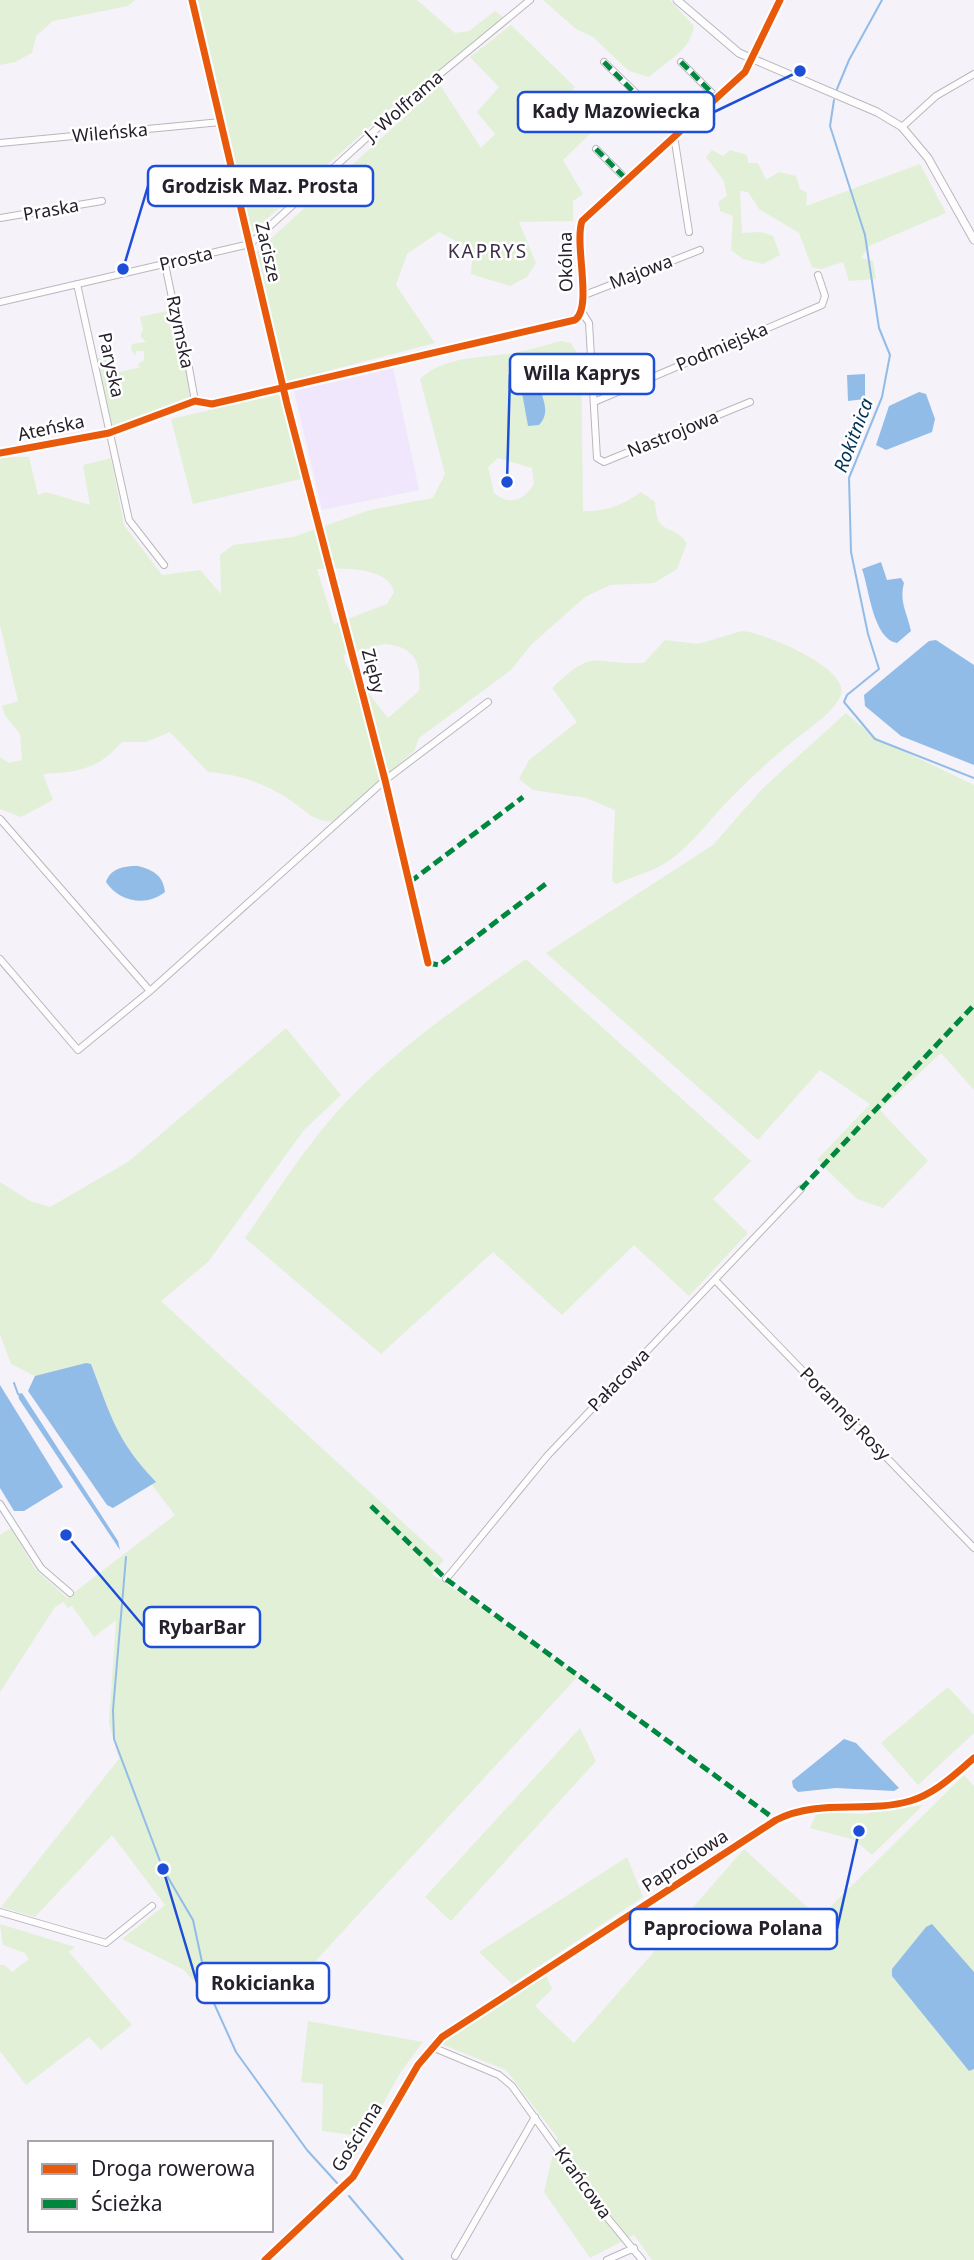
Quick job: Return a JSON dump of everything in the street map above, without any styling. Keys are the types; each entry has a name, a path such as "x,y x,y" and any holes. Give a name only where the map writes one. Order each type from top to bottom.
{"street":[{"name":"Zacisze","path":"192,0 284,388"},
{"name":"J. Wolframa","path":"250,244 406,102 530,0"},
{"path":"677,0 715,35 751,60 869,108 902,127 928,158 974,240"},
{"name":"Okólna","path":"195,401 212,404 575,320 582,312 579,242 582,221 745,72 780,0"},
{"path":"604,62 675,134 689,232"},
{"path":"681,62 717,98"},
{"path":"902,127 936,96 974,74"},
{"name":"Wileńska","path":"0,143 221,122"},
{"path":"596,149 626,179"},
{"name":"Praska","path":"0,218 102,201"},
{"name":"Prosta","path":"0,302 250,244"},
{"name":"Majowa","path":"582,296 700,250"},
{"name":"Rzymska","path":"165,264 178,327 187,351 195,401"},
{"name":"Podmiejska","path":"594,402 822,305 825,296 818,275"},
{"name":"Paryska","path":"77,284 129,520 164,565"},
{"path":"582,312 589,323 594,402"},
{"name":"Zięby","path":"284,388 385,780 428,963"},
{"name":"Ateńska","path":"0,453 109,433 195,401"},
{"name":"Nastrojowa","path":"594,402 597,458 604,462 750,402"},
{"path":"0,959 78,1050 150,991 385,780 488,702"},
{"path":"0,819 150,991"},
{"name":"Pałacowa","path":"446,1579 548,1455 801,1189"},
{"name":"Porannej Rosy","path":"715,1280 974,1548"},
{"path":"0,1504 41,1568 70,1593"},
{"name":"Paprociowa","path":"432,2048 442,2037 776,1820 794,1811 817,1807 909,1802 937,1787 974,1758"},
{"path":"0,1912 106,1943 152,1906"},
{"name":"Krańcowa","path":"432,2048 499,2075 535,2117 601,2210 642,2260"},
{"name":"Gościnna","path":"265,2260 353,2177 412,2075 432,2048"},
{"path":"455,2256 535,2117"},
{"path":"607,2260 634,2248"}],"shaded area":[{"path":"393,368 419,490 322,510 294,391"}],"green space":[{"path":"0,0 135,0 128,6 53,21 36,36 32,53 15,62 0,65"},
{"path":"198,0 417,0 455,33 469,31 495,11 508,21 406,102 402,98 252,232"},
{"path":"543,0 670,0 694,26 688,43 649,77 629,71 593,37 576,29"},
{"path":"511,25 575,87 567,95 597,127 563,160 583,194 573,201 573,221 519,222 536,263 527,277 510,286 471,274 473,250 439,232 407,254 396,285 435,343 285,382 254,254 440,85 481,148 495,134 477,112 499,87 470,57"},
{"path":"712,150 723,156 730,150 747,155 748,163 758,163 766,180 779,172 796,176 800,189 807,193 806,206 920,164 946,213 869,246 861,258 873,261 876,279 849,281 843,262 821,269 812,267 799,233 759,209 748,192 740,191 742,233 760,232 773,236 780,255 763,264 743,259 731,250 733,216 720,211 718,202 727,196 724,181 706,157"},
{"path":"172,310 183,345 190,398 118,430 113,428 97,358 107,360 104,366 111,369 110,372 104,372 103,376 141,367 137,365 144,360 144,351 137,351 135,355 131,350 132,344 146,342 140,336 143,330 140,317"},
{"path":"561,341 571,343 581,359 583,511 614,507 641,492 655,502 656,513 662,525 676,532 687,543 677,569 654,583 610,585 585,597 531,645 511,670 419,738 414,751 332,822 313,817 281,794 261,784 241,777 208,772 170,732 146,742 122,742 104,759 86,768 43,774 53,800 21,817 0,809 0,757 9,763 22,760 20,734 5,715 2,706 18,701 0,625 0,457 29,457 38,495 46,492 90,505 83,465 111,458 124,525 162,575 200,570 221,594 220,555 233,545 293,537 370,510 433,498 445,474 420,379 430,371 452,362 513,353","holes":["498,458 532,468 534,484 521,498 505,499 494,493 488,467","317,569 362,570 383,577 390,584 394,592 387,604 334,624","384,644 403,648 417,664 419,691 388,718 346,665 343,655"]},
{"path":"284,393 305,478 193,504 171,419"},
{"path":"742,631 786,645 821,665 834,675 841,686 840,697 833,708 744,785 693,840 670,860 616,884 612,881 615,810 586,798 533,790 519,779 529,760 577,722 552,688 586,662 594,660 644,663 665,640 698,644"},
{"path":"846,713 874,737 974,785 974,1090 941,1053 880,1110 928,1161 883,1208 857,1199 817,1160 870,1104 820,1070 758,1140 546,953 713,845 763,788"},
{"path":"526,959 751,1161 713,1199 748,1233 689,1296 634,1245 562,1315 493,1252 381,1354 245,1238 306,1150 367,1081 410,1044"},
{"path":"286,1028 341,1095 304,1130 208,1262 161,1301 444,1560 432,1574 578,1676 275,2005 226,1994 202,1985 184,1970 122,1939 165,1905 112,1835 35,1917 1,1907 119,1759 109,1723 116,1620 94,1637 72,1606 68,1608 63,1602 55,1607 0,1692 0,1535 11,1528 35,1569 67,1598 175,1515 152,1485 155,1482 131,1454 123,1440 109,1413 91,1364 35,1376 11,1364 0,1334 0,1182 30,1201 50,1207 128,1162"},
{"path":"948,1687 974,1715 974,1733 918,1785 881,1743"},
{"path":"580,1728 596,1761 451,1921 425,1897"},
{"path":"964,1775 974,1786 974,2260 652,2260 634,2235 590,2258 544,2192 557,2137 506,2070 441,2044 546,1975 552,1989 535,2006 574,2043 744,1849 819,1918"},
{"path":"923,1805 872,1855 855,1840 810,1828 817,1812 863,1814"},
{"path":"627,1857 643,1897 512,1984 479,1952"},
{"path":"0,1924 75,1947 69,1952 132,2025 101,2050 89,2037 26,2085 0,2051 0,1965 5,1965 12,1972 29,1959 25,1953 3,1945"},
{"path":"308,2021 423,2042 400,2073 352,2161 352,2135 322,2131 323,2084 301,2082"}],"water":[{"path":"542,362 539,379 545,414 539,425 528,426 521,387 524,382 536,377 537,368"},
{"path":"865,374 865,399 848,401 847,375"},
{"path":"919,392 926,394 935,419 932,432 886,450 876,445 889,406"},
{"path":"881,562 887,580 901,578 904,583 903,602 911,631 897,643 882,632 877,623 862,569"},
{"path":"936,640 974,665 974,765 901,736 865,706 864,695 929,641"},
{"path":"138,866 156,874 162,881 165,892 150,900 134,900 118,894 106,882 111,874 119,869"},
{"path":"91,1364 123,1440 156,1482 113,1508 107,1505 28,1391 35,1376"},
{"path":"0,1385 63,1487 24,1511 14,1511 0,1488"},
{"path":"22,1393 118,1541 120,1550 19,1399 18,1394"},
{"path":"844,1739 856,1743 899,1788 894,1791 836,1788 798,1792 792,1781"},
{"path":"932,1924 974,1972 974,2069 969,2071 892,1976 892,1969 926,1927"}],"waterway":[{"name":"Rokitnica","path":"837,89 849,60 882,0"},
{"name":"Rokitnica","path":"834,100 830,126 865,235 879,328 890,355 882,397 849,478 851,552 868,634 879,669 847,695 844,702 875,739 974,778"},
{"path":"14,1383 18,1394"},
{"path":"126,1557 113,1710 114,1739 163,1869 193,1920 208,1990 236,2052 307,2150 337,2183"},
{"path":"349,2196 403,2260"}],"marked path":[{"path":"604,62 675,134"},
{"path":"681,62 717,98"},
{"path":"596,149 626,179"},
{"path":"409,880 414,879 523,797"},
{"path":"428,963 439,965 547,883"},
{"path":"801,1189 974,1005"},
{"path":"371,1506 446,1579 776,1820"}],"cycle path":[{"path":"192,0 287,404 385,780 428,963"},
{"path":"0,453 109,433 195,401 212,404 575,320 583,302 580,245 582,221 745,72 780,0"},
{"path":"265,2260 353,2177 418,2065 442,2037 776,1820 809,1810 893,1805 910,1801 936,1789 974,1758"}],"place":[{"name":"Kady Mazowiecka","path":"800,71"},
{"name":"Grodzisk Maz. Prosta","path":"123,269"},
{"name":"Willa Kaprys","path":"507,482"},
{"name":"RybarBar","path":"66,1535"},
{"name":"Paprociowa Polana","path":"859,1831"},
{"name":"Rokicianka","path":"163,1869"}],"district":[{"name":"KAPRYS","path":"488,251"}]}
